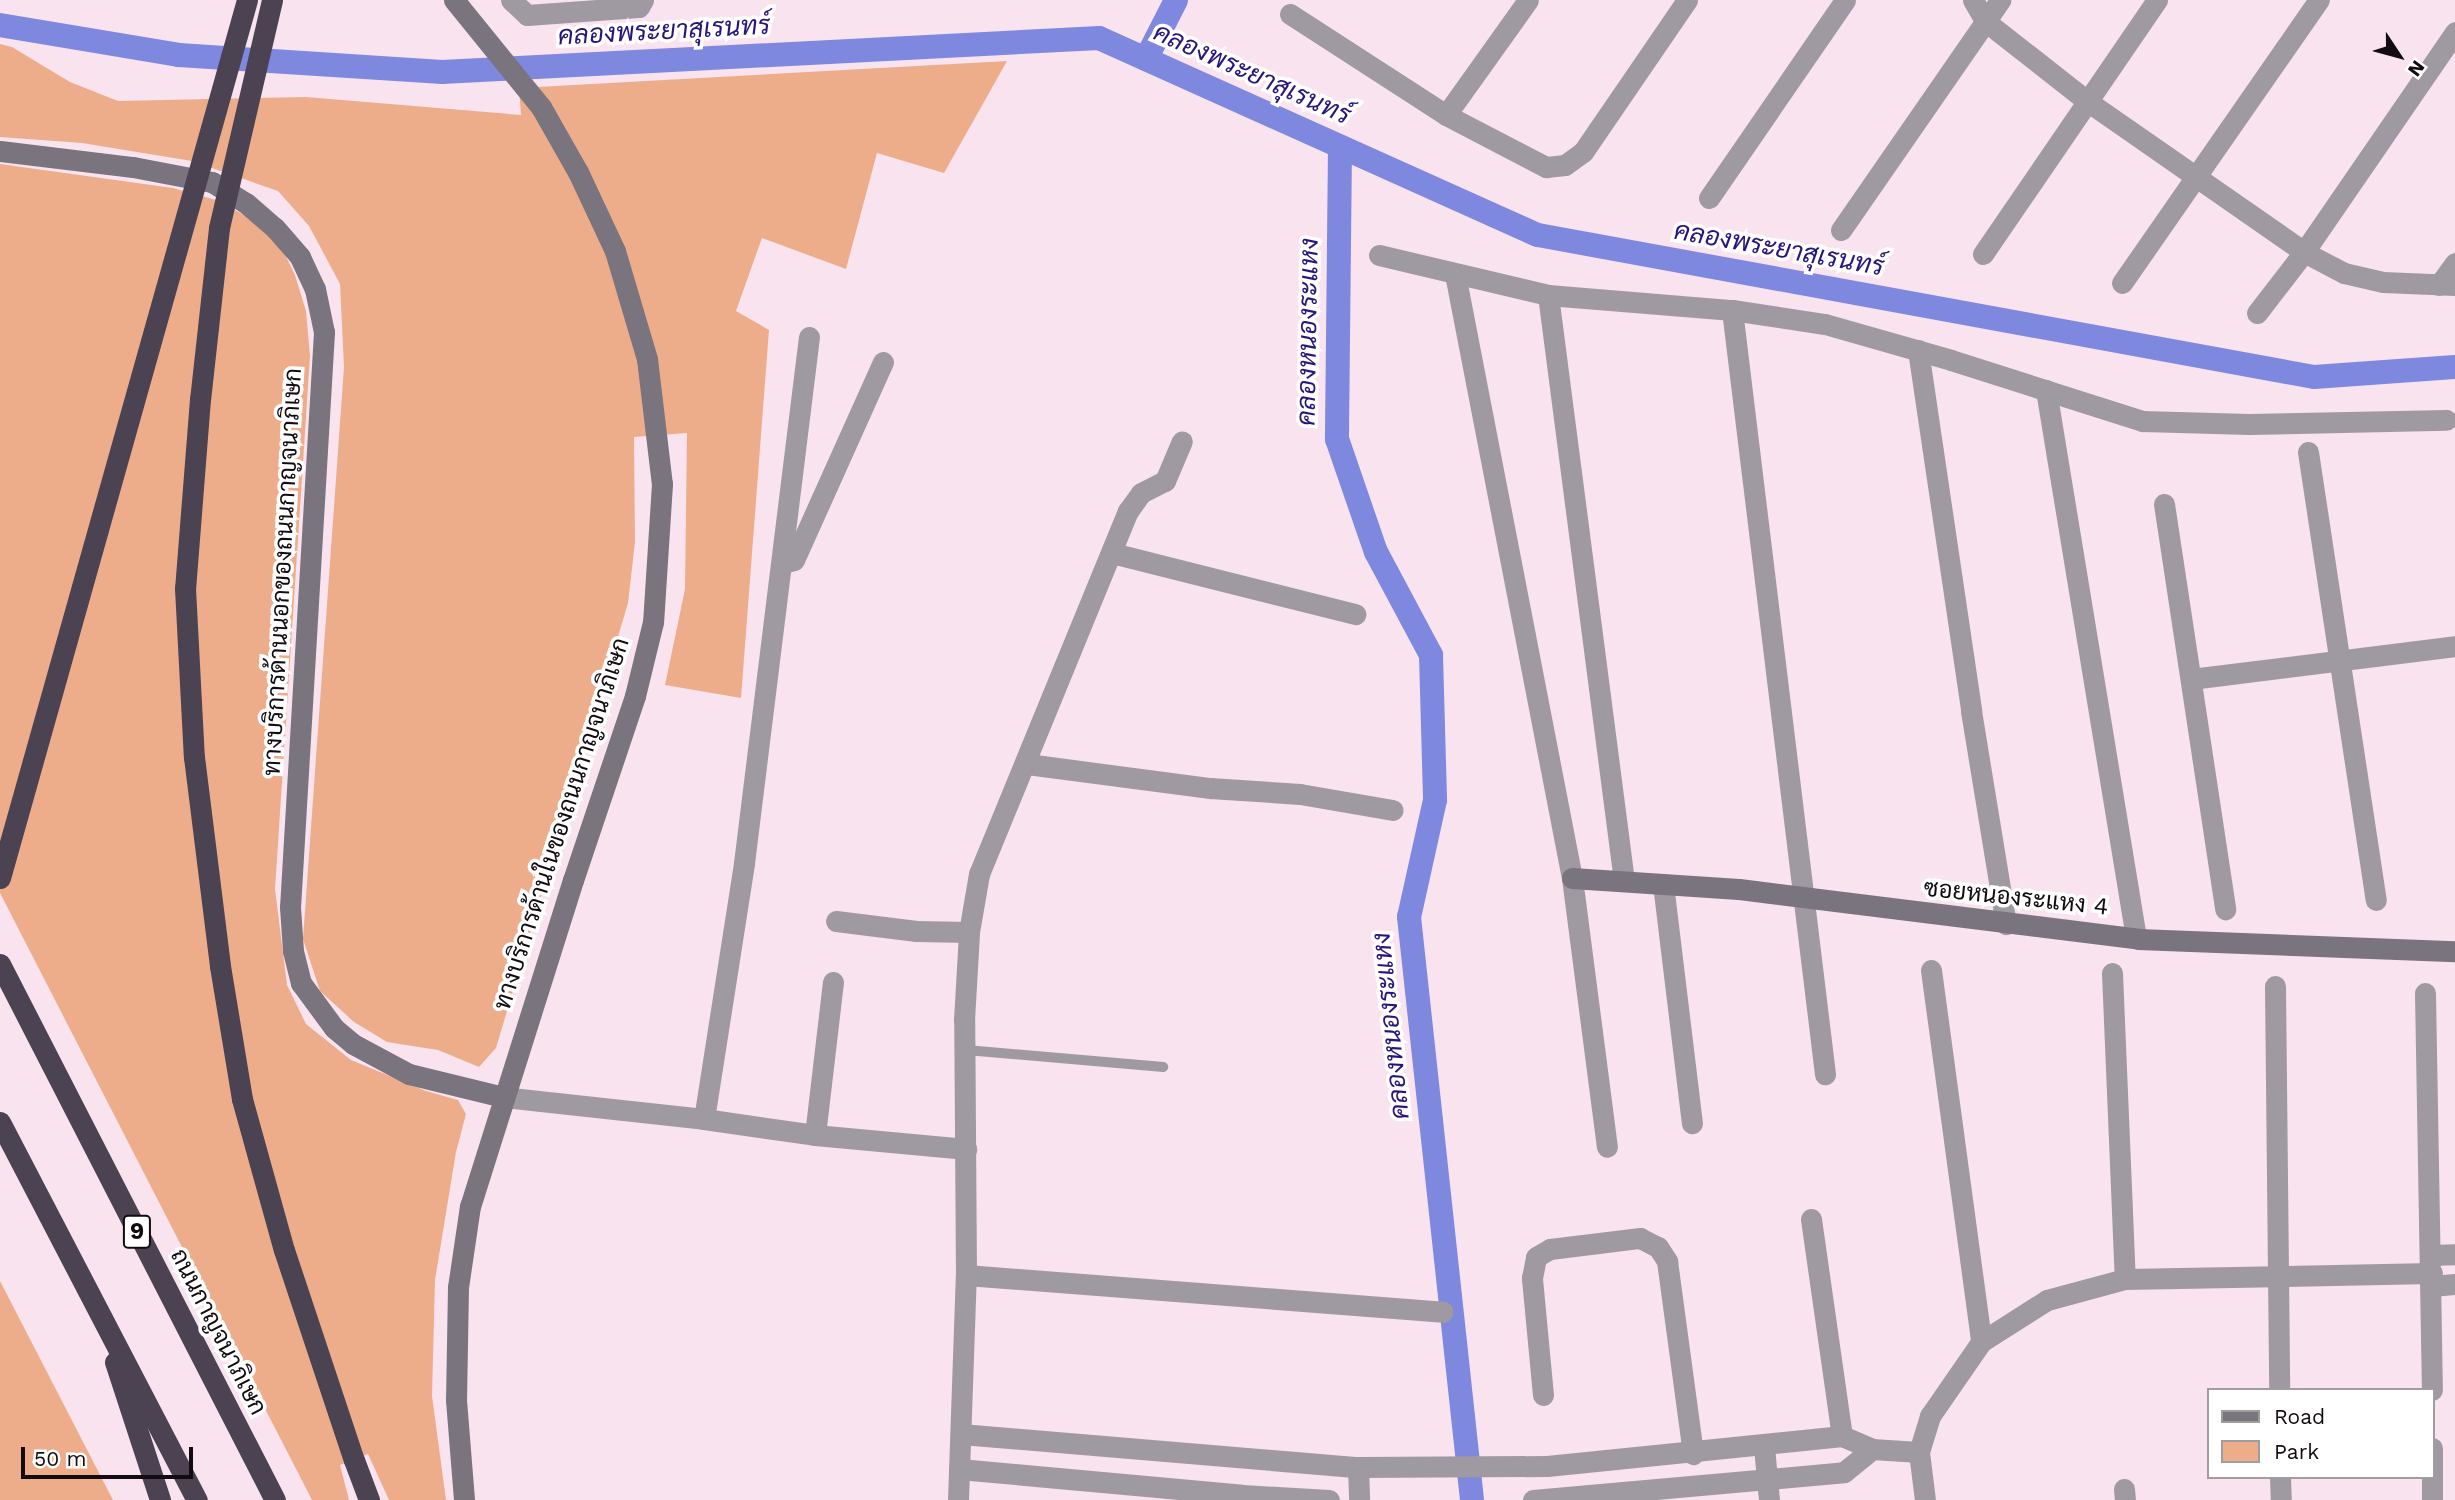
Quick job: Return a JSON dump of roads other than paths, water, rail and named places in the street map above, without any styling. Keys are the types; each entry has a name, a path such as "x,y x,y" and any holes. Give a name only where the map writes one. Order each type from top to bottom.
{"highway":[{"path":"0,878 247,0"},
{"path":"272,0 219,228 200,400 185,588 194,757 220,966 243,1100 284,1250 369,1500"},
{"name":"ถนนกาญจนาภิเษก","path":"0,964 275,1500"},
{"path":"0,1122 93,1295 197,1500"},
{"path":"93,1295 160,1500"}],"main road":[{"name":"ทางบริการด้านในของถนนกาญจนาภิเษก","path":"454,0 541,107 615,251 635,310 647,359 662,484 653,622 635,696 503,1097 470,1206 458,1287 456,1400 464,1500"},
{"name":"ทางบริการด้านนอกของถนนกาญจนาภิเษก","path":"0,151 133,167 212,182 246,202 275,228 300,257 315,289 324,332 290,908 293,951 301,983 334,1028 353,1044 409,1074 503,1097"},
{"name":"ซอยหนองระแหง 4","path":"1572,878 1739,889 2136,938 2455,951"}],"street":[{"path":"511,0 527,15 639,7 643,0"},
{"path":"1446,115 1528,0"},
{"path":"1290,14 1446,115 1546,167 1565,165 1583,152 1687,0"},
{"path":"1709,198 1845,0"},
{"path":"1973,0 1985,20 2087,101 2304,252 2344,273 2383,282 2447,285 2455,263"},
{"path":"1841,230 2000,0"},
{"path":"1983,254 2157,0"},
{"path":"2122,283 2319,0"},
{"path":"2257,313 2304,252 2455,32"},
{"path":"1379,255 1548,295 1732,310 1825,324 1918,350 2141,421 2249,424 2451,420"},
{"path":"1455,274 1572,878 1607,1147"},
{"path":"1548,295 1624,881"},
{"path":"1732,310 1806,899 1825,1074"},
{"path":"710,1120 756,865 809,337"},
{"path":"1918,350 1971,711 2006,923"},
{"path":"787,558 883,362"},
{"path":"2046,390 2136,938"},
{"path":"958,1500 966,1275 964,1020 969,932 979,874 1027,764 1128,511 1141,493 1165,481 1182,442"},
{"path":"2308,452 2376,900"},
{"path":"2164,504 2225,909"},
{"path":"1112,553 1355,614"},
{"path":"2190,679 2455,646"},
{"path":"1027,764 1210,788 1300,793 1392,810"},
{"path":"1664,884 1692,1123"},
{"path":"836,921 916,931 969,932"},
{"path":"1931,970 1980,1342"},
{"path":"2112,973 2125,1279"},
{"path":"815,1135 833,982"},
{"path":"2275,986 2278,1388"},
{"path":"2426,993 2432,1388"},
{"path":"503,1097 710,1120 815,1135 966,1149"},
{"path":"1811,1219 1842,1436"},
{"path":"1543,1395 1532,1278 1536,1257 1550,1249 1640,1238 1658,1247 1667,1261 1693,1454"},
{"path":"2432,1271 2455,1254"},
{"path":"1924,1500 1919,1452 1930,1416 1980,1342 2047,1300 2125,1279 2432,1271 2455,1284"},
{"path":"966,1275 1443,1312"},
{"path":"961,1434 1358,1467 1436,1469 1548,1466 1764,1447 1842,1436 1872,1449 1919,1452"},
{"path":"1764,1447 1768,1490"},
{"path":"1548,1466 1542,1499 1768,1490 1844,1472 1872,1449"},
{"path":"1358,1467 1359,1500"},
{"path":"959,1469 1242,1496 1329,1500"},
{"path":"2280,1479 2281,1500"},
{"path":"2432,1479 2432,1500"}],"lane":[{"path":"966,1050 1163,1067"}],"waterway":[{"path":"1146,59 1176,0"},
{"name":"คลองพระยาสุเรนทร์","path":"0,25 179,55 442,72 1099,38 1538,235 2314,377 2455,367"},
{"name":"คลองหนองระแหง","path":"1340,147 1337,439 1376,552 1431,655 1435,800 1409,917 1472,1500"}]}
